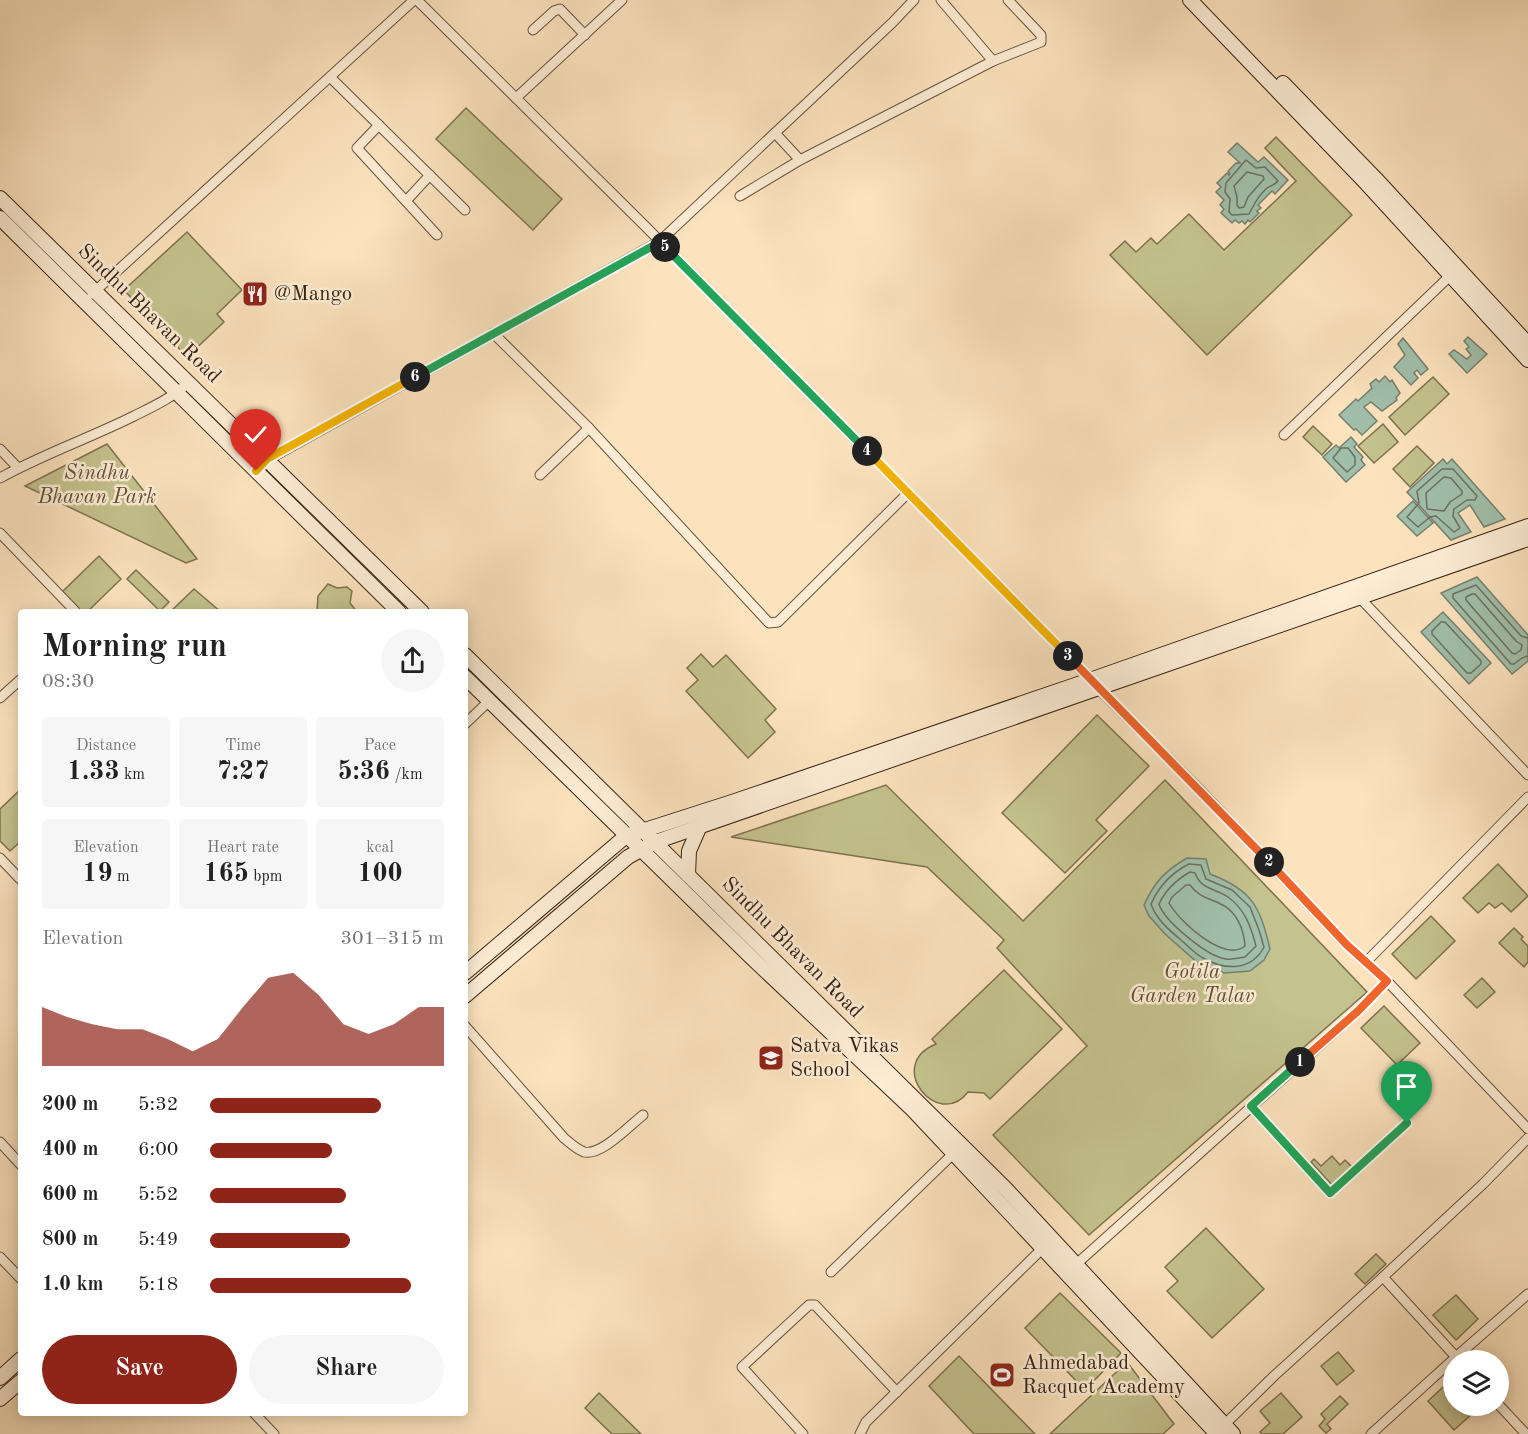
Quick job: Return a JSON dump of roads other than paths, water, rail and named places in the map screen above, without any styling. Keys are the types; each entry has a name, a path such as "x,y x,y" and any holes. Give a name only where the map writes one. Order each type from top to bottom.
{"main road":[{"path":"1190,0 1367,184 1528,344"},
{"path":"1202,0 1376,179 1528,360"},
{"name":"Sindhu Bhavan Road","path":"0,198 419,609"},
{"name":"Sindhu Bhavan Road","path":"0,218 396,609"},
{"path":"468,993 601,879 640,849 655,842 699,828 1528,526"},
{"path":"468,970 626,836 1360,598 1528,539"},
{"name":"Sindhu Bhavan Road","path":"468,658 1006,1189 1047,1243"},
{"name":"Sindhu Bhavan Road","path":"468,680 626,836 913,1110 1047,1243 1221,1432"},
{"path":"688,875 689,851 699,828"},
{"path":"0,1378 18,1362"},
{"path":"0,1400 18,1384"}],"street":[{"path":"85,302 94,291 415,0 516,98 908,493 1194,784 1347,945 1387,981 1528,1129"},
{"path":"516,98 622,0"},
{"path":"256,471 267,459 660,242 914,0"},
{"path":"740,196 800,160 993,61 1041,42 1041,35 1008,0"},
{"path":"943,1 993,61"},
{"path":"533,30 554,11 560,9 585,35"},
{"path":"330,77 465,210"},
{"path":"379,125 357,148 437,235"},
{"path":"775,132 800,160"},
{"path":"406,201 430,175"},
{"path":"1284,435 1454,272"},
{"path":"493,333 589,428 769,623 778,622 908,493"},
{"path":"0,478 101,432 177,393 189,382"},
{"path":"540,475 589,428"},
{"path":"0,449 18,468"},
{"path":"0,533 73,609"},
{"path":"1360,598 1528,775"},
{"path":"0,698 18,682"},
{"path":"468,721 489,701"},
{"path":"1366,961 1528,796"},
{"path":"0,858 18,877"},
{"path":"1071,1268 1358,1011 1387,981"},
{"path":"468,1029 564,1138 580,1151 590,1153 600,1150 643,1115"},
{"path":"1251,1106 1330,1193 1407,1123"},
{"path":"1221,1432 1274,1376 1484,1184 1528,1138"},
{"path":"0,1142 18,1162"},
{"path":"831,1272 954,1153"},
{"path":"860,1434 866,1422 1047,1243"},
{"path":"0,1257 18,1276"},
{"path":"1383,1277 1449,1350"},
{"path":"1467,1350 1528,1294"},
{"path":"803,1434 742,1366 809,1305 815,1305 897,1392"},
{"path":"1371,1434 1443,1371"},
{"path":"257,1416 274,1434"},
{"path":"1509,1416 1526,1434"}],"water":[{"path":"1237,143 1258,162 1264,157 1288,180 1275,194 1272,191 1258,205 1261,208 1257,211 1259,213 1245,224 1235,220 1232,223 1221,213 1224,209 1220,205 1224,200 1216,192 1221,187 1217,183 1227,173 1230,174 1228,171 1236,163 1240,163 1228,152"},
{"path":"1468,337 1487,354 1467,373 1449,354 1454,350 1467,359 1471,355 1464,341"},
{"path":"1403,338 1428,369 1421,375 1417,370 1414,373 1418,378 1411,385 1394,367 1405,355 1398,344"},
{"path":"1385,376 1390,382 1392,380 1400,393 1397,400 1382,411 1371,402 1364,407 1377,421 1362,435 1339,415 1372,388 1370,384 1376,379 1379,382"},
{"path":"1351,437 1357,444 1354,447 1363,457 1361,460 1365,465 1346,482 1323,457 1336,445 1339,448"},
{"path":"1443,459 1447,464 1452,459 1505,519 1484,527 1470,505 1458,513 1471,532 1451,540 1407,492"},
{"path":"1413,501 1433,523 1417,536 1397,516"},
{"path":"1477,577 1528,635 1528,661 1512,674 1441,593"},
{"path":"1443,612 1491,663 1469,684 1421,632"},
{"path":"1187,858 1206,859 1210,874 1236,886 1245,893 1258,911 1270,949 1264,960 1250,971 1224,973 1198,963 1165,934 1149,916 1144,905 1152,889 1167,872"}],"place":[{"name":"@Mango","path":"255,294"},
{"name":"Satva Vikas School","path":"771,1058"},
{"name":"Ahmedabad Racquet Academy","path":"1002,1375"}],"park label":[{"name":"Sindhu Bhavan Park","path":"97,485"},
{"name":"Gotila Garden Talav","path":"1192,984"}]}
